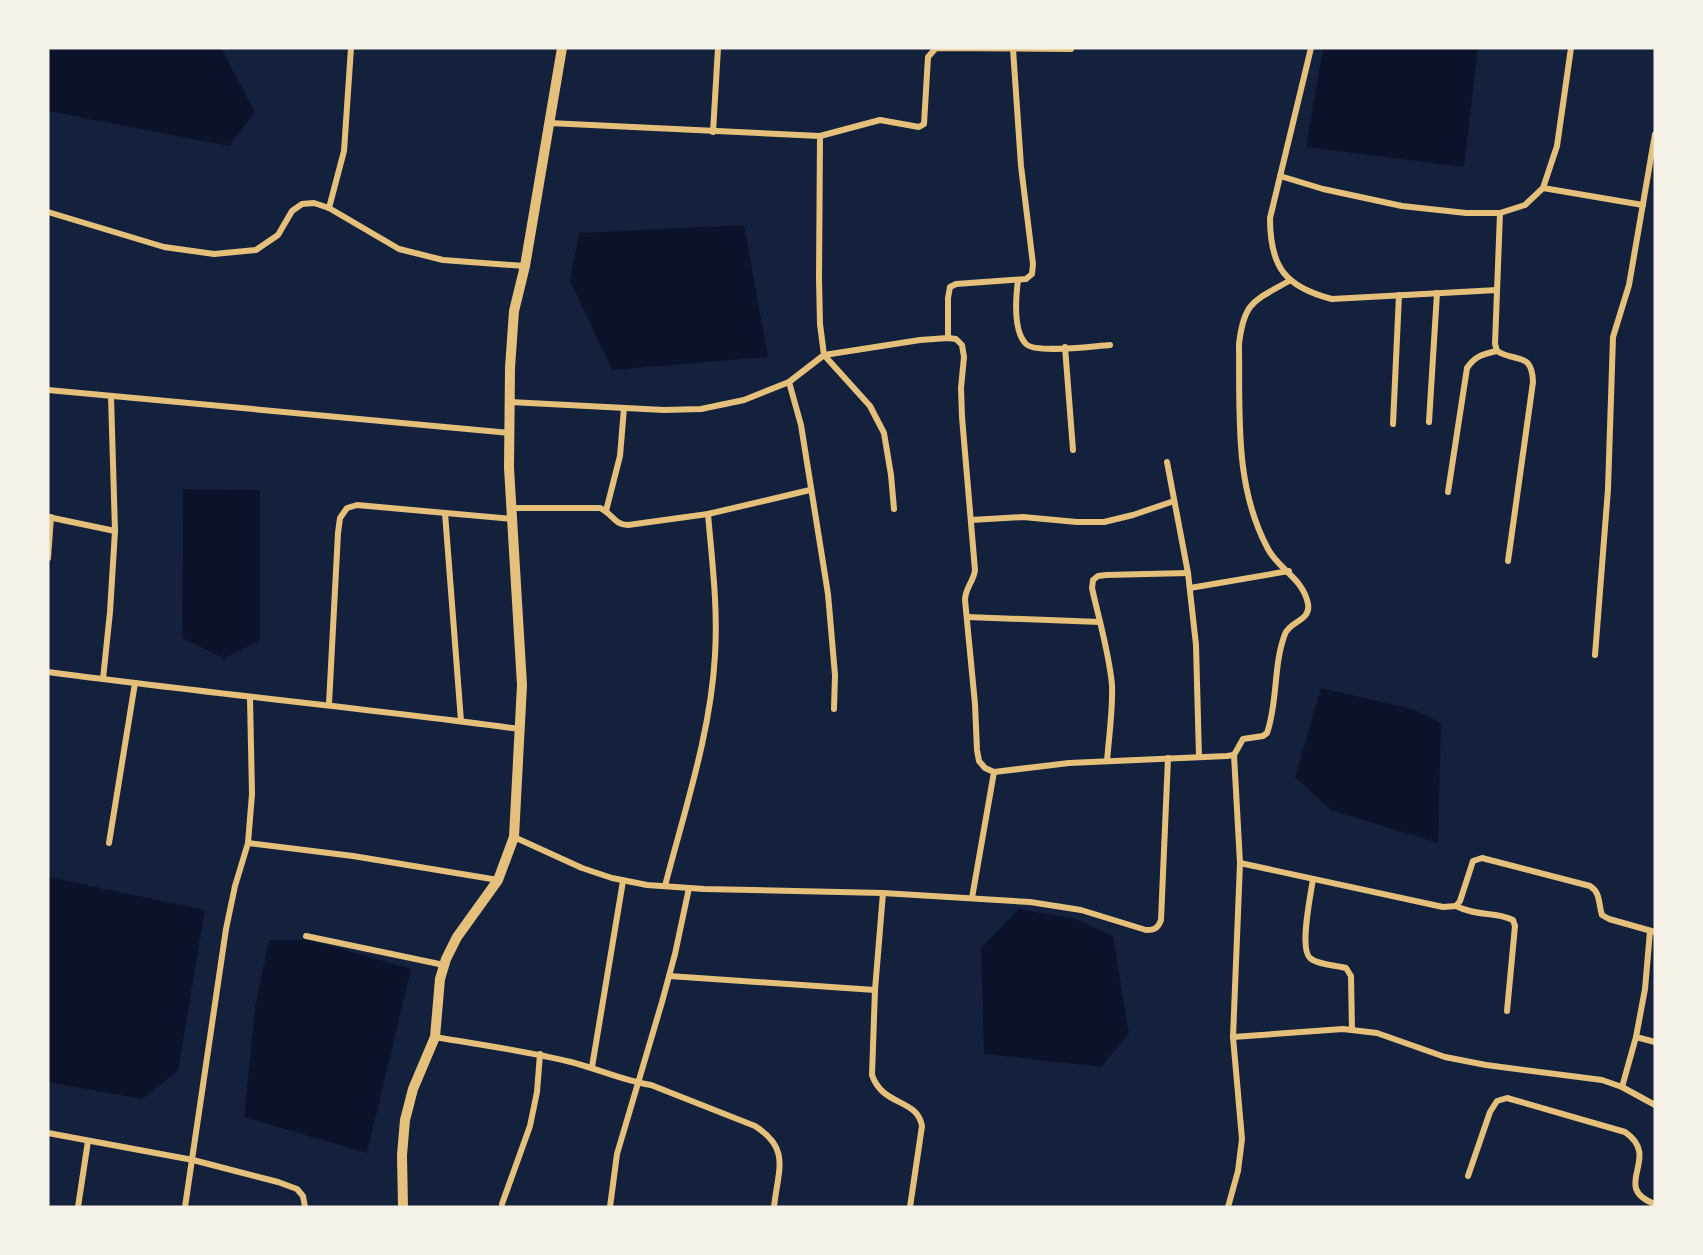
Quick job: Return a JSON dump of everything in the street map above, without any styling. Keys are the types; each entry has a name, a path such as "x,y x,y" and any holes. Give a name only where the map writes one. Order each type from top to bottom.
{"street":[{"path":"329,208 344,151 351,48"},
{"path":"403,1207 402,1155 405,1120 413,1089 435,1037 440,979 444,965 457,937 498,880 514,837 522,685 509,468 510,368 514,311 525,266 562,48"},
{"path":"713,132 718,48"},
{"path":"549,123 820,136 880,120 919,127 924,124 926,113 928,57 930,52 936,48 1071,49"},
{"path":"1311,48 1270,218 1270,242 1277,261 1289,280 1313,294 1332,299 1497,290"},
{"path":"1280,176 1367,200 1402,206 1466,213 1500,213 1525,205 1543,188 1557,146 1571,48"},
{"path":"948,338 950,287 956,284 1026,279 1032,274 1033,264 1021,166 1013,49"},
{"path":"1595,655 1608,489 1612,345 1629,285 1655,134"},
{"path":"820,136 819,279 820,324 824,355 870,406 884,433 894,509"},
{"path":"1543,188 1643,205"},
{"path":"48,212 164,247 214,254 256,249 278,235 292,211 302,204 314,203 329,208 399,249 443,260 525,266"},
{"path":"1500,213 1495,344 1497,351 1502,355 1523,359 1530,364 1533,382 1508,561"},
{"path":"1018,280 1016,303 1018,322 1024,342 1031,348 1110,345"},
{"path":"1228,1207 1238,1171 1242,1139 1233,1036 1240,863 1234,755 1243,739 1263,736 1267,733 1283,641 1290,626 1305,617 1308,610 1308,603 1298,582 1268,550 1245,488 1241,462 1239,344 1241,325 1246,311 1257,299 1289,280"},
{"path":"1429,422 1437,293"},
{"path":"1393,424 1399,295"},
{"path":"510,402 664,410 701,409 744,400 789,382 824,355 869,346 956,339 962,345 964,357 961,388 962,417 975,570 975,577 965,594 979,761 985,768 994,772 1069,763 1234,755"},
{"path":"1065,347 1073,450"},
{"path":"1448,492 1467,368 1472,360 1479,356 1497,351"},
{"path":"789,382 801,425 830,614 835,675 834,709"},
{"path":"48,390 510,433"},
{"path":"103,679 115,531 111,396"},
{"path":"606,511 620,456 624,408"},
{"path":"1167,462 1190,588 1196,645 1199,757"},
{"path":"329,704 340,519 346,508 357,505 445,513 512,514 594,507 606,511 620,525 628,525 708,514 810,490"},
{"path":"971,520 1023,517 1104,522 1174,501"},
{"path":"445,513 461,722"},
{"path":"665,886 700,748 715,657 717,607 708,514"},
{"path":"48,558 50,517 115,531"},
{"path":"1190,588 1289,571"},
{"path":"1107,761 1112,686 1092,580 1098,576 1188,573"},
{"path":"967,617 1100,622"},
{"path":"48,672 250,698 329,704 520,729"},
{"path":"108,843 135,683"},
{"path":"185,1207 226,929 235,886 248,843 252,794 250,698"},
{"path":"514,837 582,868 623,880 689,888 884,893 1030,902 1081,910 1146,930 1154,930 1159,927 1161,920 1168,758"},
{"path":"972,898 994,772"},
{"path":"248,843 354,856 498,880"},
{"path":"1456,906 1460,901 1473,861 1482,858 1590,886 1599,896 1602,915 1652,931 1636,1037 1622,1088"},
{"path":"1240,863 1443,907 1456,906 1478,914 1507,917 1513,920 1515,926 1507,1011"},
{"path":"1313,879 1305,952 1311,959 1349,970 1352,1030"},
{"path":"592,1067 623,880"},
{"path":"610,1207 617,1154 669,976 689,888"},
{"path":"884,893 875,990 872,1075 876,1087 886,1096 913,1109 920,1117 922,1126 910,1207"},
{"path":"306,936 444,965"},
{"path":"669,976 875,990"},
{"path":"1233,1036 1303,1030 1352,1030 1377,1033 1446,1057 1496,1067 1602,1080 1655,1105"},
{"path":"435,1037 540,1054 592,1067 651,1085 754,1126 769,1135 778,1147 780,1160 774,1207"},
{"path":"1636,1037 1655,1042"},
{"path":"502,1204 531,1126 540,1054"},
{"path":"1468,1176 1490,1112 1497,1101 1507,1098 1625,1132 1633,1137 1640,1148 1635,1187 1637,1194 1655,1204"},
{"path":"48,1133 193,1160 278,1182 297,1189 303,1196 304,1207"},
{"path":"78,1207 88,1141"}],"water":[{"path":"48,48 221,48 255,112 229,146 48,111"},
{"path":"1323,48 1478,48 1464,167 1306,147"},
{"path":"744,225 768,357 612,370 570,281 579,233"},
{"path":"183,489 260,490 260,640 224,658 182,638"},
{"path":"1321,688 1412,709 1441,723 1438,843 1331,810 1295,777"},
{"path":"48,877 205,910 178,1071 142,1099 48,1082"},
{"path":"1019,909 1076,919 1113,936 1129,1034 1101,1067 984,1054 981,948"},
{"path":"269,940 310,940 411,969 367,1153 244,1117 255,1007"}]}
